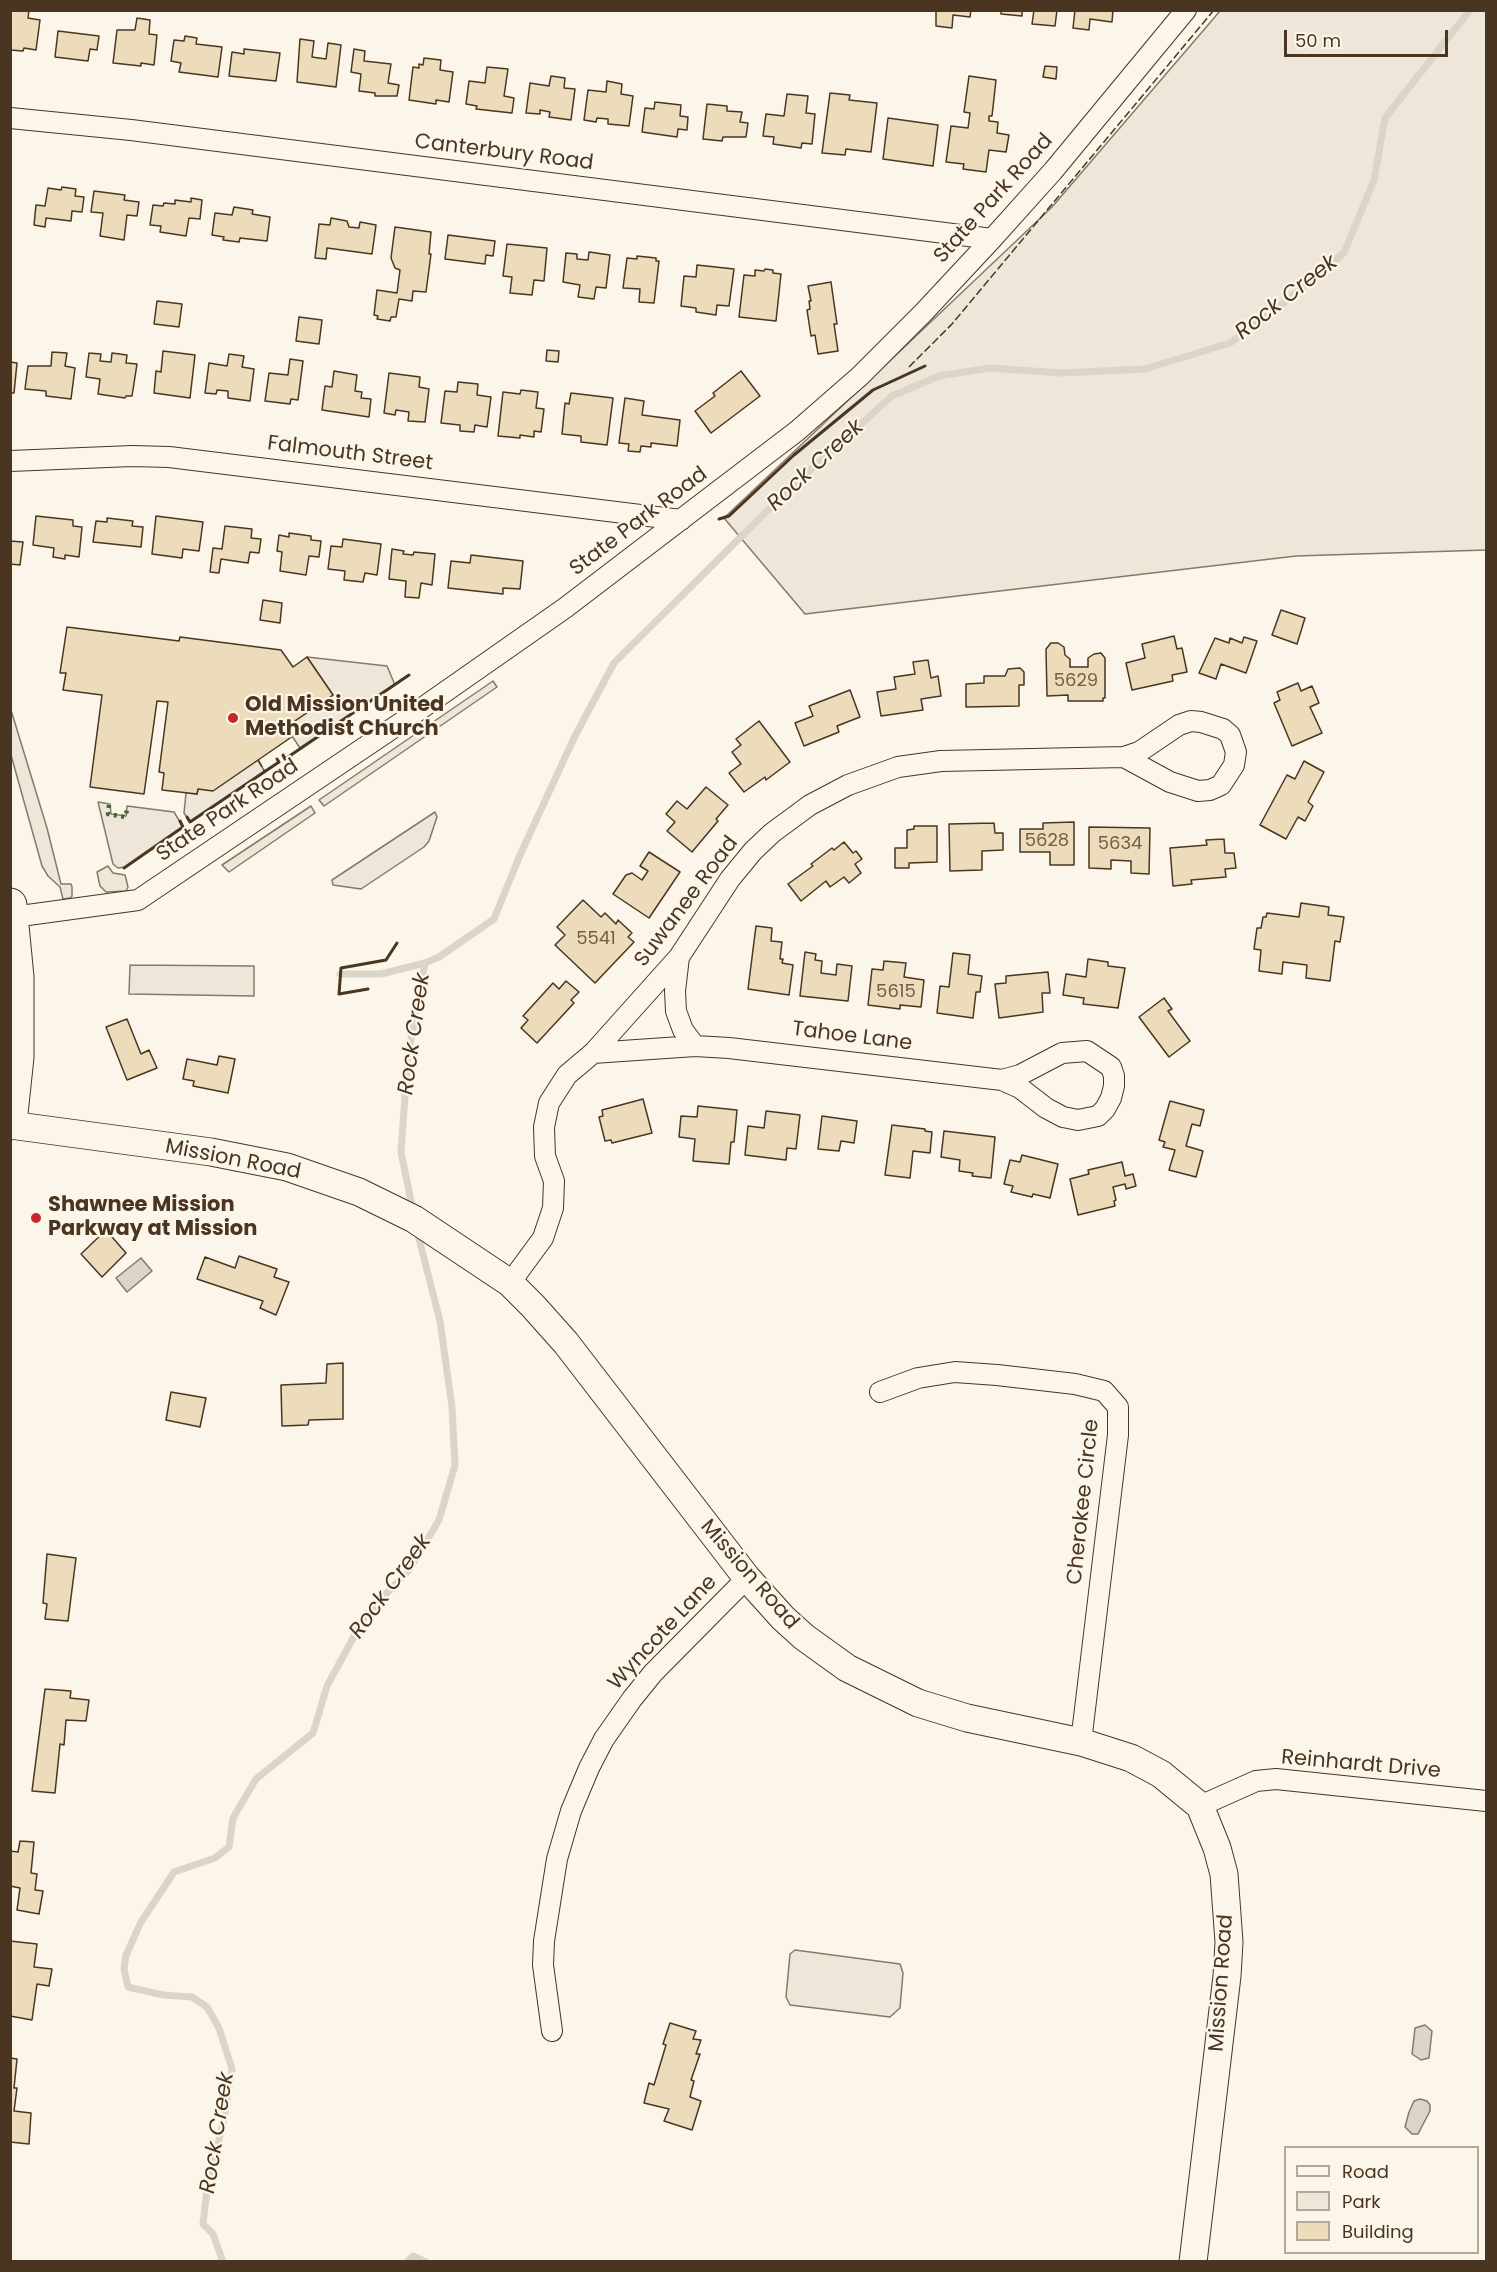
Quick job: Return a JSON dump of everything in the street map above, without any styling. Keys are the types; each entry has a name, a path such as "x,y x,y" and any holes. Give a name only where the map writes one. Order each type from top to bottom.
{"highway":[{"path":"10,1124 17,1046 17,977 12,911"}],"main road":[{"name":"Mission Road","path":"10,1124 211,1152 286,1167 359,1192 414,1219 503,1278 566,1343 747,1578 783,1618 804,1637 847,1668 918,1703 967,1718 1081,1742 1131,1758 1161,1774 1200,1806 1217,1848 1224,1874 1228,1942 1227,1976 1193,2262"}],"street":[{"name":"State Park Road","path":"12,911 138,900 565,608 797,431 860,376 992,239 1053,171 1186,10"},
{"name":"Canterbury Road","path":"10,118 131,130 992,239"},
{"name":"Falmouth Street","path":"10,461 169,456 681,520"},
{"name":"Suwanee Road","path":"503,1278 543,1238 553,1208 554,1181 545,1156 544,1126 549,1103 567,1075 593,1053 679,957 730,879 753,851 772,833 810,805 848,785 890,769 941,761 1124,757 1139,752 1179,725 1191,722 1201,722 1223,729 1230,735 1236,752 1233,765 1221,785 1210,790 1198,791 1170,782 1124,757"},
{"path":"679,957 675,991 676,1011 683,1030 695,1046"},
{"name":"Tahoe Lane","path":"593,1053 695,1046 761,1050 1002,1080 1020,1088 1046,1108 1063,1117 1078,1120 1098,1116 1112,1098 1114,1086 1111,1067 1087,1052 1062,1053 1020,1075 1002,1080"},
{"name":"Cherokee Circle","path":"880,1392 927,1376 955,1372 1075,1384 1104,1391 1118,1407 1118,1435 1081,1742"},
{"name":"Wyncote Lane","path":"552,2031 545,1990 544,1941 557,1859 571,1811 589,1768 604,1739 653,1673 747,1578"},
{"name":"Reinhardt Drive","path":"1200,1806 1256,1781 1276,1779 1486,1801"}],"green space":[{"path":"1220,11 1486,11 1486,550 1296,556 805,614 724,518 1052,207"},
{"path":"307,657 387,666 395,685 300,748 286,727 333,695"},
{"path":"493,681 497,687 324,806 319,800"},
{"path":"11,710 47,828 61,884 71,884 72,887 70,898 63,899 60,887 48,876 42,866 11,755"},
{"path":"258,760 265,772 190,822 184,813 186,793 197,794 198,789"},
{"path":"98,802 110,804 111,814 126,816 127,806 174,812 183,827 126,867 118,868 113,864"},
{"path":"311,806 315,813 229,872 222,865"},
{"path":"435,812 437,817 429,841 424,847 361,889 333,885 332,880"},
{"path":"108,866 113,873 125,875 128,887 126,891 106,892 100,886 97,872"},
{"path":"130,965 254,966 254,996 129,994"},
{"path":"795,1950 900,1964 903,1973 900,2008 890,2017 790,2005 786,1997 790,1954"}],"shaded area":[{"path":"141,1258 152,1271 127,1292 116,1278"},
{"path":"1425,2025 1432,2031 1429,2058 1421,2060 1412,2054 1415,2028"},
{"path":"1420,2099 1427,2101 1430,2111 1418,2134 1412,2134 1405,2127 1414,2101"}],"building":[{"path":"10,10 29,10 28,18 40,20 36,50 24,48 23,51 10,50"},
{"path":"936,10 971,10 970,17 953,15 952,28 936,26"},
{"path":"1001,10 1022,10 1022,16 1001,14"},
{"path":"1034,10 1057,10 1055,26 1032,24"},
{"path":"1075,10 1113,10 1112,22 1090,19 1089,30 1073,28"},
{"path":"137,18 150,20 149,34 157,35 154,65 113,63 117,30 135,30"},
{"path":"58,31 99,36 97,50 90,49 88,61 55,57"},
{"path":"185,36 197,38 196,44 222,47 218,77 179,72 181,63 171,61 174,40 184,41"},
{"path":"300,39 314,41 312,57 326,59 328,43 341,45 336,87 297,82"},
{"path":"244,49 280,53 276,81 229,76 232,52 244,54"},
{"path":"354,49 365,51 364,61 391,64 388,83 399,85 397,96 375,96 375,93 359,91 361,74 351,72"},
{"path":"424,58 441,60 440,70 453,72 449,102 436,100 436,104 409,100 413,67 419,68 419,64 423,65"},
{"path":"1045,66 1057,67 1056,79 1043,77"},
{"path":"487,67 508,69 504,96 514,98 512,113 476,109 477,106 466,104 469,81 485,83"},
{"path":"551,76 565,78 564,88 575,89 571,120 549,117 550,112 540,110 540,114 526,113 530,83 549,86"},
{"path":"969,76 996,80 992,116 989,116 989,121 998,122 997,133 1009,135 1006,152 989,150 986,172 963,169 964,164 946,162 951,126 968,128 970,113 964,112"},
{"path":"607,81 622,84 621,94 633,96 629,126 608,124 608,119 597,118 596,122 584,120 588,90 606,92"},
{"path":"830,93 850,95 849,100 877,103 871,152 846,149 845,155 822,153"},
{"path":"787,94 808,96 806,113 815,114 812,144 802,143 801,148 773,144 774,137 763,136 766,114 784,116"},
{"path":"655,102 681,105 680,116 688,117 687,130 678,129 677,137 642,132 645,108 654,109"},
{"path":"707,104 727,106 727,111 742,112 740,122 748,123 746,137 723,137 722,141 703,139"},
{"path":"888,118 938,125 933,166 883,159"},
{"path":"62,187 76,189 75,196 84,197 82,212 72,211 71,221 46,218 45,227 34,225 36,205 45,206 48,188 61,190"},
{"path":"94,191 125,195 124,200 139,202 137,216 127,215 124,240 100,236 103,213 91,212"},
{"path":"191,198 202,200 200,219 189,218 186,236 160,232 161,226 150,225 153,205 175,204 175,200 191,202"},
{"path":"234,207 253,210 252,214 270,217 267,241 240,238 239,242 223,240 224,237 212,235 215,213 232,215"},
{"path":"331,218 347,221 349,227 359,228 360,222 376,225 372,254 327,248 326,259 315,258 319,224 330,225"},
{"path":"395,227 431,232 429,254 431,254 426,292 413,291 412,301 399,299 396,317 391,317 390,321 377,319 378,316 374,315 377,290 397,293 400,270 395,268 391,258"},
{"path":"448,235 495,241 493,256 486,255 485,264 445,259"},
{"path":"507,244 547,248 544,281 534,280 532,295 510,293 512,277 503,276"},
{"path":"589,252 610,255 606,288 596,287 594,299 578,297 580,285 563,282 566,253 577,254 577,259 588,260"},
{"path":"637,256 656,258 656,261 659,261 654,303 639,302 640,289 623,288 627,258 637,259"},
{"path":"697,265 734,269 729,306 717,305 716,315 696,312 696,308 681,306 684,276 696,277"},
{"path":"765,269 781,274 776,321 739,317 744,275 755,276 755,270 764,271"},
{"path":"831,282 838,351 818,354 815,335 811,336 807,310 810,309 809,301 811,301 808,286"},
{"path":"157,301 182,304 179,327 154,324"},
{"path":"299,317 322,320 319,344 296,341"},
{"path":"547,350 559,351 558,362 546,361"},
{"path":"163,351 195,355 190,398 154,393 156,371 161,372"},
{"path":"52,352 67,353 65,366 75,368 71,399 46,396 46,391 25,389 28,366 51,366"},
{"path":"89,353 101,354 100,361 111,362 112,353 127,355 126,363 137,364 132,396 125,398 98,394 100,379 86,377"},
{"path":"229,354 244,356 242,367 254,369 250,401 228,398 228,391 217,390 216,394 205,393 209,363 227,366"},
{"path":"290,359 303,361 298,400 291,399 290,404 265,401 269,373 288,375"},
{"path":"10,362 17,363 14,393 10,393"},
{"path":"334,371 357,375 355,391 362,392 361,398 371,399 369,417 322,410 325,386 332,387"},
{"path":"741,371 760,396 711,433 695,411 715,396 713,393"},
{"path":"389,373 420,377 419,387 429,389 425,422 408,421 409,412 396,410 395,415 384,413"},
{"path":"458,382 478,384 477,395 491,397 487,427 475,425 474,432 460,431 460,425 441,423 445,391 457,392"},
{"path":"521,390 538,392 536,408 544,409 541,432 534,431 534,437 498,436 503,392 520,394"},
{"path":"571,393 613,398 607,445 581,442 581,436 562,434 565,403 569,404"},
{"path":"625,398 644,401 642,415 680,420 677,446 651,443 651,447 641,446 640,452 628,451 629,444 619,443"},
{"path":"36,516 73,520 73,526 82,527 79,557 65,555 65,559 53,557 54,548 33,545"},
{"path":"156,516 203,522 199,551 183,549 182,558 152,554"},
{"path":"107,518 133,521 132,526 143,527 141,547 93,542 96,521 107,522"},
{"path":"225,526 252,529 251,538 261,539 259,553 250,552 248,563 221,559 219,573 210,572 213,548 222,549"},
{"path":"289,533 311,536 311,540 321,541 319,557 309,556 306,575 280,571 282,552 277,551 279,535 289,537"},
{"path":"343,539 381,544 377,575 365,573 363,582 344,580 345,571 328,569 331,546 342,547"},
{"path":"10,541 23,542 20,565 10,564"},
{"path":"392,549 404,551 403,554 413,555 414,552 435,554 432,585 421,583 419,598 405,597 406,581 389,579"},
{"path":"471,555 523,561 520,589 503,588 503,594 448,588 451,561 470,563"},
{"path":"263,600 282,603 280,623 260,620"},
{"path":"1281,610 1305,618 1297,644 1272,635"},
{"name":"Old Mission United Methodist Church","path":"67,627 179,641 180,637 281,650 293,667 307,657 333,695 286,727 293,736 213,791 198,789 197,794 162,790 164,773 159,772 168,702 157,701 144,794 90,787 102,695 63,690 66,673 60,673"},
{"path":"1174,636 1177,649 1182,648 1187,672 1172,675 1173,681 1132,690 1126,663 1145,658 1142,644"},
{"path":"1244,637 1257,641 1246,673 1221,664 1216,679 1199,673 1215,638 1229,643 1230,638 1242,643"},
{"path":"1051,643 1058,643 1064,647 1065,655 1070,659 1070,667 1088,667 1088,658 1101,653 1105,658 1105,698 1103,701 1068,701 1068,695 1047,696 1046,649"},
{"path":"928,660 931,678 938,676 941,696 921,699 923,710 881,716 877,692 896,689 894,677 915,674 913,662"},
{"path":"1020,668 1024,672 1024,685 1019,685 1019,706 966,707 966,684 984,683 984,676 1005,676 1008,669"},
{"path":"1298,683 1301,691 1312,686 1319,703 1310,707 1322,733 1292,746 1274,703 1280,700 1277,692"},
{"path":"850,690 860,717 837,726 839,732 804,746 795,723 813,716 809,706"},
{"path":"759,721 790,762 766,780 765,777 744,792 729,773 741,764 732,752 741,745 736,739"},
{"path":"1304,761 1324,772 1308,802 1313,806 1305,821 1298,817 1286,839 1260,825 1287,775 1295,779"},
{"path":"706,787 728,805 692,852 667,831 675,822 666,814 677,801 687,809"},
{"path":"1074,822 1074,865 1050,865 1050,852 1020,852 1020,829 1043,829 1043,823"},
{"path":"994,823 995,833 1003,833 1003,850 982,851 982,870 950,871 949,824"},
{"path":"914,826 937,826 937,862 909,863 909,868 895,868 895,848 907,848 907,830 914,829"},
{"path":"1089,827 1150,828 1149,874 1131,873 1131,861 1111,860 1111,869 1089,868"},
{"path":"1224,839 1225,853 1234,853 1236,868 1225,869 1226,877 1191,880 1192,884 1173,886 1170,848 1207,845 1206,840"},
{"path":"844,842 853,853 856,851 862,859 855,864 861,873 849,883 844,877 830,887 826,881 801,901 788,884 813,866 811,864 832,848 834,850"},
{"path":"649,852 680,872 649,918 613,894 626,875 632,873 642,880 648,871 640,866"},
{"path":"583,900 601,917 605,913 616,924 618,920 632,933 628,937 634,942 595,983 555,945 565,935 557,927"},
{"path":"1301,903 1329,907 1328,915 1344,917 1340,942 1335,941 1330,981 1306,978 1307,965 1283,962 1282,974 1259,971 1261,950 1254,949 1257,928 1261,928 1263,917 1266,917 1267,913 1299,917"},
{"path":"756,926 772,928 771,941 782,942 780,959 783,959 782,963 793,965 789,995 748,989"},
{"path":"805,952 816,954 815,960 822,961 821,973 836,975 837,964 852,966 848,1001 800,996"},
{"path":"953,953 970,955 968,974 982,976 980,992 976,992 973,1018 937,1013 940,986 949,987"},
{"path":"1088,959 1108,962 1108,966 1125,968 1118,1008 1083,1004 1084,998 1063,995 1066,974 1086,977"},
{"path":"884,961 906,963 904,977 924,980 921,1007 900,1005 900,1009 868,1005 872,969 883,970"},
{"path":"1048,972 1050,993 1042,993 1043,1012 999,1018 995,984 1006,983 1006,976"},
{"path":"566,981 579,992 571,1000 574,1003 537,1043 521,1028 528,1020 523,1016 553,983 559,989"},
{"path":"1164,998 1172,1009 1168,1011 1190,1041 1169,1057 1139,1017"},
{"path":"127,1019 141,1054 149,1050 157,1068 127,1080 106,1027"},
{"path":"219,1056 235,1059 228,1093 193,1086 194,1081 183,1079 187,1059 217,1065"},
{"path":"643,1099 652,1133 612,1143 611,1140 605,1141 599,1117 603,1116 602,1110"},
{"path":"1170,1101 1204,1110 1200,1126 1192,1124 1186,1146 1203,1151 1196,1177 1169,1170 1175,1150 1163,1147 1165,1142 1159,1140"},
{"path":"698,1106 737,1110 729,1164 693,1161 695,1139 679,1137 681,1116 697,1117"},
{"path":"766,1111 800,1115 796,1149 787,1148 786,1160 745,1155 748,1126 764,1128"},
{"path":"822,1116 857,1121 854,1143 841,1141 839,1151 818,1149"},
{"path":"892,1125 932,1132 930,1153 913,1151 910,1178 885,1175"},
{"path":"944,1131 995,1137 991,1178 972,1176 973,1173 959,1171 960,1160 941,1157"},
{"path":"1022,1155 1058,1164 1050,1198 1011,1192 1013,1186 1004,1184 1010,1160 1020,1162"},
{"path":"1122,1162 1125,1176 1133,1174 1136,1186 1126,1189 1125,1184 1113,1187 1115,1206 1078,1215 1070,1179 1089,1174 1088,1170"},
{"path":"106,1230 126,1253 102,1277 81,1254"},
{"path":"239,1256 277,1269 274,1277 289,1282 276,1315 260,1308 263,1301 197,1279 205,1257 235,1268"},
{"path":"343,1363 343,1419 309,1420 308,1425 282,1426 281,1385 326,1383 327,1364"},
{"path":"171,1392 206,1398 200,1427 166,1420"},
{"path":"47,1554 76,1558 68,1621 45,1619 47,1604 43,1603"},
{"path":"45,1689 71,1691 70,1698 89,1700 86,1721 66,1720 64,1745 60,1744 55,1793 32,1791"},
{"path":"20,1841 34,1842 31,1873 37,1874 35,1890 43,1891 39,1914 17,1910 20,1888 10,1886 10,1851 18,1852"},
{"path":"10,1941 37,1944 34,1967 52,1969 49,1986 37,1984 32,2020 10,2016"},
{"path":"670,2023 696,2031 693,2039 701,2040 696,2054 700,2054 691,2080 694,2081 690,2097 701,2101 692,2130 664,2121 669,2109 644,2103 649,2083 654,2085"},
{"path":"10,2058 17,2059 14,2111 31,2113 29,2144 10,2142"}],"waterway":[{"name":"Rock Creek","path":"413,1211 401,1152 408,1055 425,963 439,957 494,919 520,855 574,738 614,663 788,490 892,396 939,376 990,368 1061,373 1145,369 1230,343 1278,308 1344,253 1374,180 1385,118 1470,10"},
{"path":"340,974 381,974 425,963"},
{"name":"Rock Creek","path":"223,2262 213,2234 203,2224 207,2190 224,2119 232,2069 219,2028 207,2007 192,1997 163,1995 128,1987 124,1969 126,1955 141,1922 174,1872 215,1858 229,1847 233,1818 256,1779 313,1733 327,1686 365,1616 409,1570 439,1520 455,1465 452,1407 440,1321 417,1231"},
{"name":"Rock Creek","path":"407,2262 413,2256 426,2262"}],"hedge":[{"path":"109,805 108,814 125,817 128,807"}],"fence":[{"path":"909,367 952,324 1214,10"},
{"path":"258,760 265,772"}],"wall":[{"path":"719,519 729,516 794,455 873,390 925,366"},
{"path":"283,755 285,759 409,675"},
{"path":"187,817 190,822 279,762 277,759"},
{"path":"124,868 183,827 180,821"},
{"path":"368,989 339,994 341,968 386,960 397,943"}],"place":[{"name":"Old Mission United Methodist Church","path":"233,718"},
{"name":"Shawnee Mission Parkway at Mission","path":"36,1218"}]}
